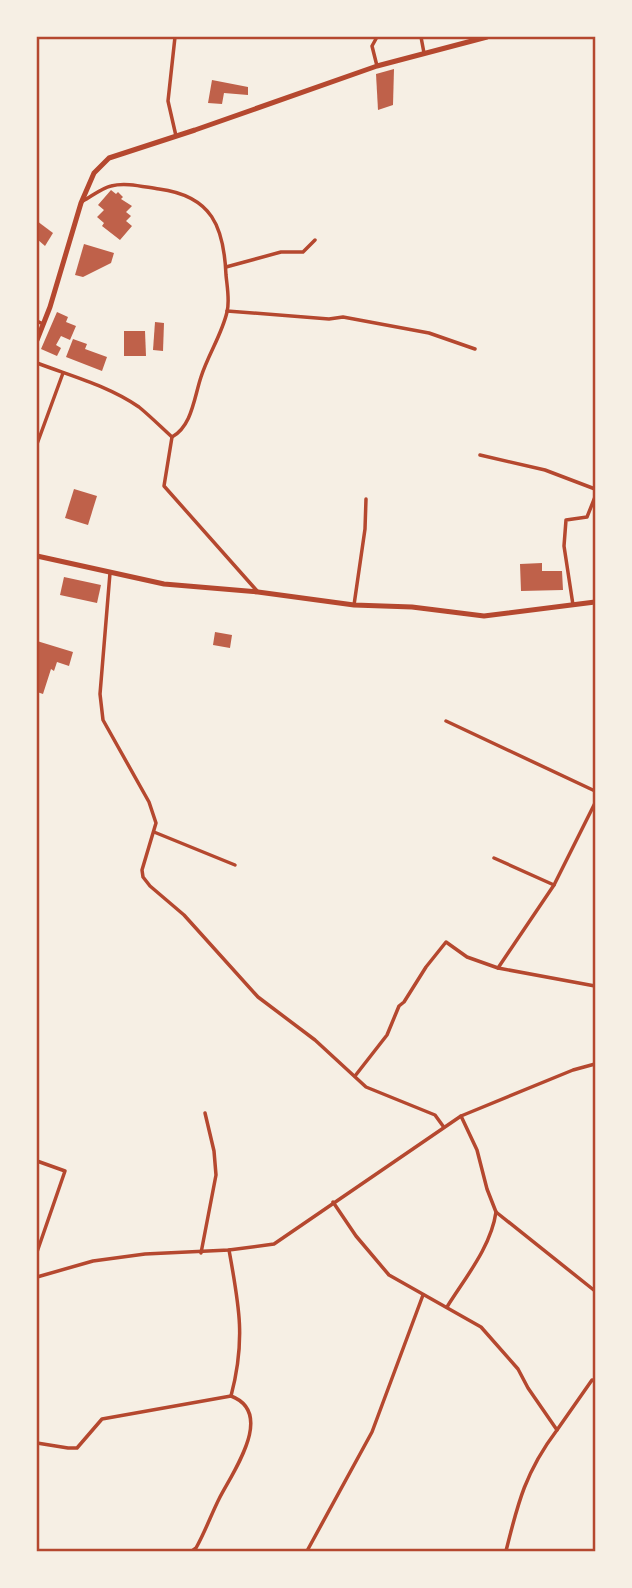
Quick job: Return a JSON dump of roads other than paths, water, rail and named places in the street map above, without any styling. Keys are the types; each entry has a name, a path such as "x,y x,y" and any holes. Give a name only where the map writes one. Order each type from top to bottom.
{"main road":[{"path":"37,340 40,322 81,203 94,173 109,158 377,66 487,37"},
{"path":"37,557 164,584 484,616 595,602"}],"street":[{"path":"175,37 168,101 176,136"},
{"path":"377,37 372,46 377,66"},
{"path":"421,37 424,53"},
{"path":"81,203 110,186 165,190 207,209 219,228 225,250 228,311 201,374 187,423 181,432 172,437"},
{"path":"226,267 281,252 303,252 315,240"},
{"path":"228,311 329,319 343,317 429,333 475,349"},
{"path":"37,363 103,387 139,407 172,437"},
{"path":"37,444 63,373"},
{"path":"172,437 164,486 258,592"},
{"path":"480,455 545,470 595,489"},
{"path":"573,605 564,546 566,520 587,517 595,497"},
{"path":"354,605 365,529 366,499"},
{"path":"110,572 100,694 103,720 149,802 156,823 142,870 143,877 184,915 258,997 315,1040 372,1089 435,1115 443,1126"},
{"path":"446,721 595,790"},
{"path":"498,968 554,885 595,803"},
{"path":"154,832 235,865"},
{"path":"494,858 554,885"},
{"path":"355,1076 387,1035 399,1006 446,942 467,957 498,968 595,986"},
{"path":"37,1277 93,1261 145,1254 229,1250 274,1244 443,1126 573,1070 595,1064"},
{"path":"201,1252 216,1175 205,1113"},
{"path":"461,1116 477,1150 496,1212 595,1291"},
{"path":"37,1161 65,1171 37,1252"},
{"path":"333,1202 356,1236 389,1275 481,1327 518,1369 557,1430"},
{"path":"447,1307 482,1251 496,1212"},
{"path":"229,1250 241,1323 237,1374 231,1396"},
{"path":"307,1551 372,1432 423,1295"},
{"path":"506,1551 520,1495 529,1473 592,1380 595,1381"},
{"path":"37,1443 77,1448 102,1419 231,1396 239,1399 246,1407 250,1423 249,1438 234,1476 192,1551"}]}
